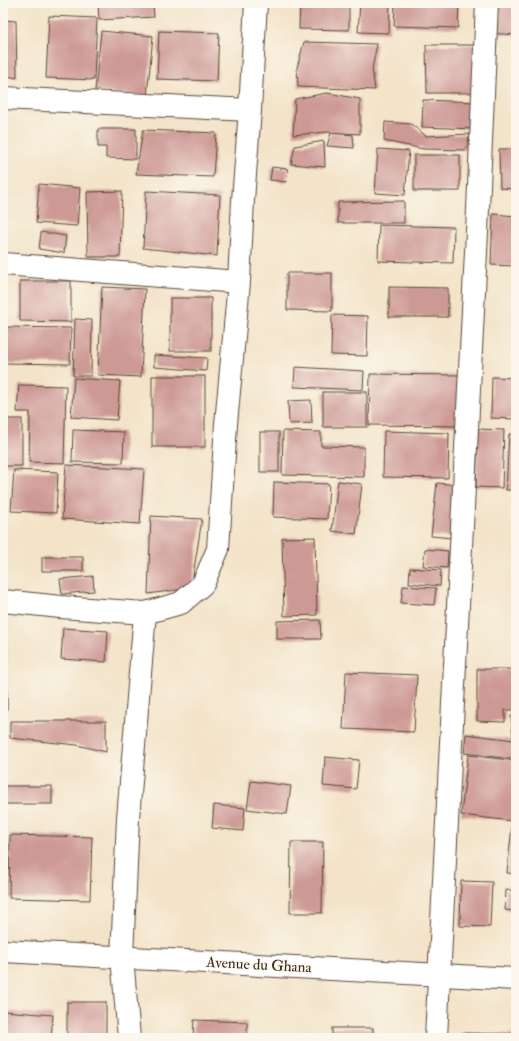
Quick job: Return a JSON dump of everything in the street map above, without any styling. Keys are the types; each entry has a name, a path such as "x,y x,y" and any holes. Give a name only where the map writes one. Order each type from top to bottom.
{"street":[{"path":"3,601 145,613 182,603 203,584 218,548 250,110 256,3"},
{"path":"436,1038 477,224 486,3"},
{"path":"3,98 250,110"},
{"path":"3,264 238,282"},
{"path":"129,1038 122,957 128,818 145,613"},
{"name":"Avenue du Ghana","path":"3,951 516,979"}],"building":[{"path":"98,3 153,3 154,17 99,20"},
{"path":"300,3 349,3 349,30 299,29"},
{"path":"360,3 390,3 389,33 358,32"},
{"path":"395,3 459,3 458,28 394,26"},
{"path":"491,3 516,3 516,35 489,33"},
{"path":"49,16 97,18 94,80 46,78"},
{"path":"3,20 16,21 17,78 3,75"},
{"path":"101,31 153,36 147,96 95,91"},
{"path":"159,31 219,33 217,81 157,79"},
{"path":"304,42 377,44 372,69 375,90 298,87 297,68"},
{"path":"426,45 474,45 474,93 427,93"},
{"path":"327,93 360,99 360,134 327,132 293,135 295,99"},
{"path":"423,100 476,102 475,129 422,127"},
{"path":"514,102 516,102 516,147 514,147"},
{"path":"385,122 411,124 426,136 470,134 466,150 424,149 384,141"},
{"path":"98,129 136,129 136,159 106,158 106,147 98,147"},
{"path":"143,130 216,133 213,177 136,174"},
{"path":"331,133 353,135 354,148 327,146"},
{"path":"324,141 325,167 291,164 295,146"},
{"path":"378,149 409,151 405,195 375,193"},
{"path":"499,149 516,149 516,189 500,188"},
{"path":"414,155 460,155 460,191 414,191"},
{"path":"272,167 288,169 286,182 270,180"},
{"path":"39,184 80,188 77,226 36,223"},
{"path":"122,191 120,257 88,257 87,192"},
{"path":"146,191 220,195 217,256 143,248"},
{"path":"404,201 404,223 338,223 338,202"},
{"path":"493,214 516,216 515,266 491,265"},
{"path":"379,225 454,227 453,263 378,261"},
{"path":"41,232 66,236 64,253 39,249"},
{"path":"287,273 332,273 332,311 287,310"},
{"path":"20,281 71,281 71,322 20,321"},
{"path":"102,287 145,289 141,377 98,375"},
{"path":"389,287 448,288 448,317 389,317"},
{"path":"170,298 211,298 211,351 170,351"},
{"path":"332,315 368,316 367,356 331,355"},
{"path":"75,319 92,320 91,376 73,376"},
{"path":"4,327 71,328 70,364 3,363"},
{"path":"154,355 207,358 206,371 154,367"},
{"path":"295,367 364,371 363,390 294,387"},
{"path":"370,374 463,375 462,426 369,425"},
{"path":"152,376 205,376 205,447 152,447"},
{"path":"492,377 516,378 516,419 491,418"},
{"path":"74,378 120,381 117,420 71,417"},
{"path":"19,385 66,386 64,463 29,462 30,412 17,412"},
{"path":"323,392 367,392 367,427 323,427"},
{"path":"311,400 312,423 289,424 288,401"},
{"path":"3,419 22,419 22,466 3,466"},
{"path":"478,429 504,430 502,488 476,487"},
{"path":"73,430 124,432 123,463 72,462"},
{"path":"283,431 321,432 321,446 364,447 364,477 282,475"},
{"path":"384,431 449,433 448,478 383,477"},
{"path":"260,432 279,432 279,472 260,472"},
{"path":"509,434 516,435 516,490 506,490"},
{"path":"66,465 144,469 140,524 62,519"},
{"path":"14,470 58,472 56,513 11,511"},
{"path":"338,481 362,484 356,534 332,531"},
{"path":"274,482 329,484 327,519 273,517"},
{"path":"437,483 458,485 452,538 431,536"},
{"path":"151,516 202,519 191,588 148,594"},
{"path":"315,537 317,615 284,616 282,538"},
{"path":"425,549 448,551 447,568 423,566"},
{"path":"42,557 83,557 83,571 42,571"},
{"path":"410,568 441,570 440,586 409,583"},
{"path":"93,576 94,591 62,594 60,579"},
{"path":"403,586 436,588 434,605 401,603"},
{"path":"320,620 321,639 277,639 277,621"},
{"path":"63,628 108,631 106,662 61,659"},
{"path":"3,641 7,641 7,709 3,709"},
{"path":"477,669 516,669 516,710 505,710 505,722 477,721"},
{"path":"346,672 417,675 414,732 343,729"},
{"path":"516,715 516,738 513,738 511,716"},
{"path":"10,721 106,721 106,752 77,745 10,738"},
{"path":"466,734 514,740 512,759 464,753"},
{"path":"468,755 516,761 516,784 512,821 461,815"},
{"path":"325,757 359,760 356,789 323,786"},
{"path":"251,781 291,786 287,814 247,809"},
{"path":"5,786 52,786 52,804 5,804"},
{"path":"214,805 245,808 243,831 212,828"},
{"path":"512,826 516,826 516,874 507,873"},
{"path":"10,835 92,837 90,900 9,898"},
{"path":"291,842 323,842 322,913 290,913"},
{"path":"461,881 492,882 490,927 460,926"},
{"path":"506,890 516,891 516,911 505,910"},
{"path":"67,1002 106,1002 106,1038 67,1038"},
{"path":"3,1011 53,1015 51,1038 3,1038"},
{"path":"194,1020 247,1022 247,1038 193,1038"},
{"path":"332,1028 373,1028 373,1038 332,1038"},
{"path":"461,1033 515,1034 515,1038 461,1038"}]}
